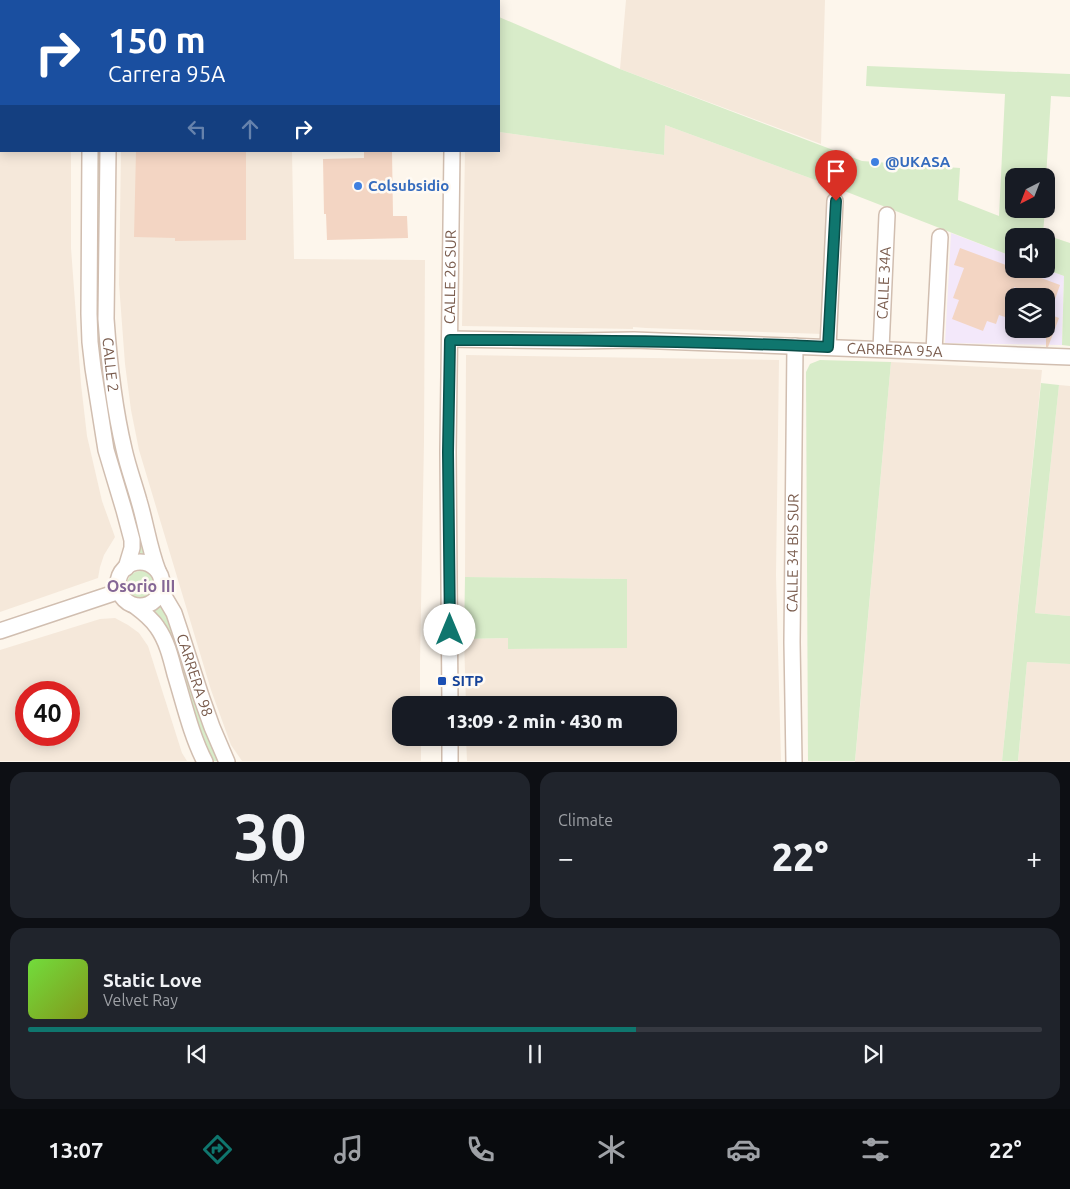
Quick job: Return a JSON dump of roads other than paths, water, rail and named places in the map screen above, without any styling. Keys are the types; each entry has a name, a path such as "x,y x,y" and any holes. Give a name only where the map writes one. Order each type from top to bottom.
{"street":[{"name":"CALLE 2","path":"90,152 88,314 90,342 106,450 132,540 132,548 126,568"},
{"name":"CALLE 2","path":"108,152 106,319 108,346 123,447 140,501 153,558 158,571"},
{"name":"CALLE 26 SUR","path":"450,696 448,452 452,152"},
{"path":"828,347 836,201"},
{"name":"CALLE 34A","path":"881,349 887,215"},
{"path":"934,351 940,237"},
{"name":"CARRERA 95A","path":"450,340 645,334 795,346 1070,357"},
{"name":"CALLE 34 BIS SUR","path":"794,762 792,632 795,346"},
{"path":"146,563 158,571 162,584 161,591 154,602 148,605 135,606 126,600 120,591 119,579 126,568 132,564 146,563"},
{"path":"0,631 120,591"},
{"name":"CARRERA 98","path":"161,591 177,622 212,727 227,762"},
{"name":"CARRERA 98","path":"135,606 150,618 163,637 198,744 206,762"},
{"path":"450,746 450,762"}],"place":[{"name":"@UKASA","path":"875,162"},
{"name":"Colsubsidio","path":"358,186"},
{"name":"SITP","path":"442,681"}],"district":[{"name":"Osorio III","path":"141,586"}]}
